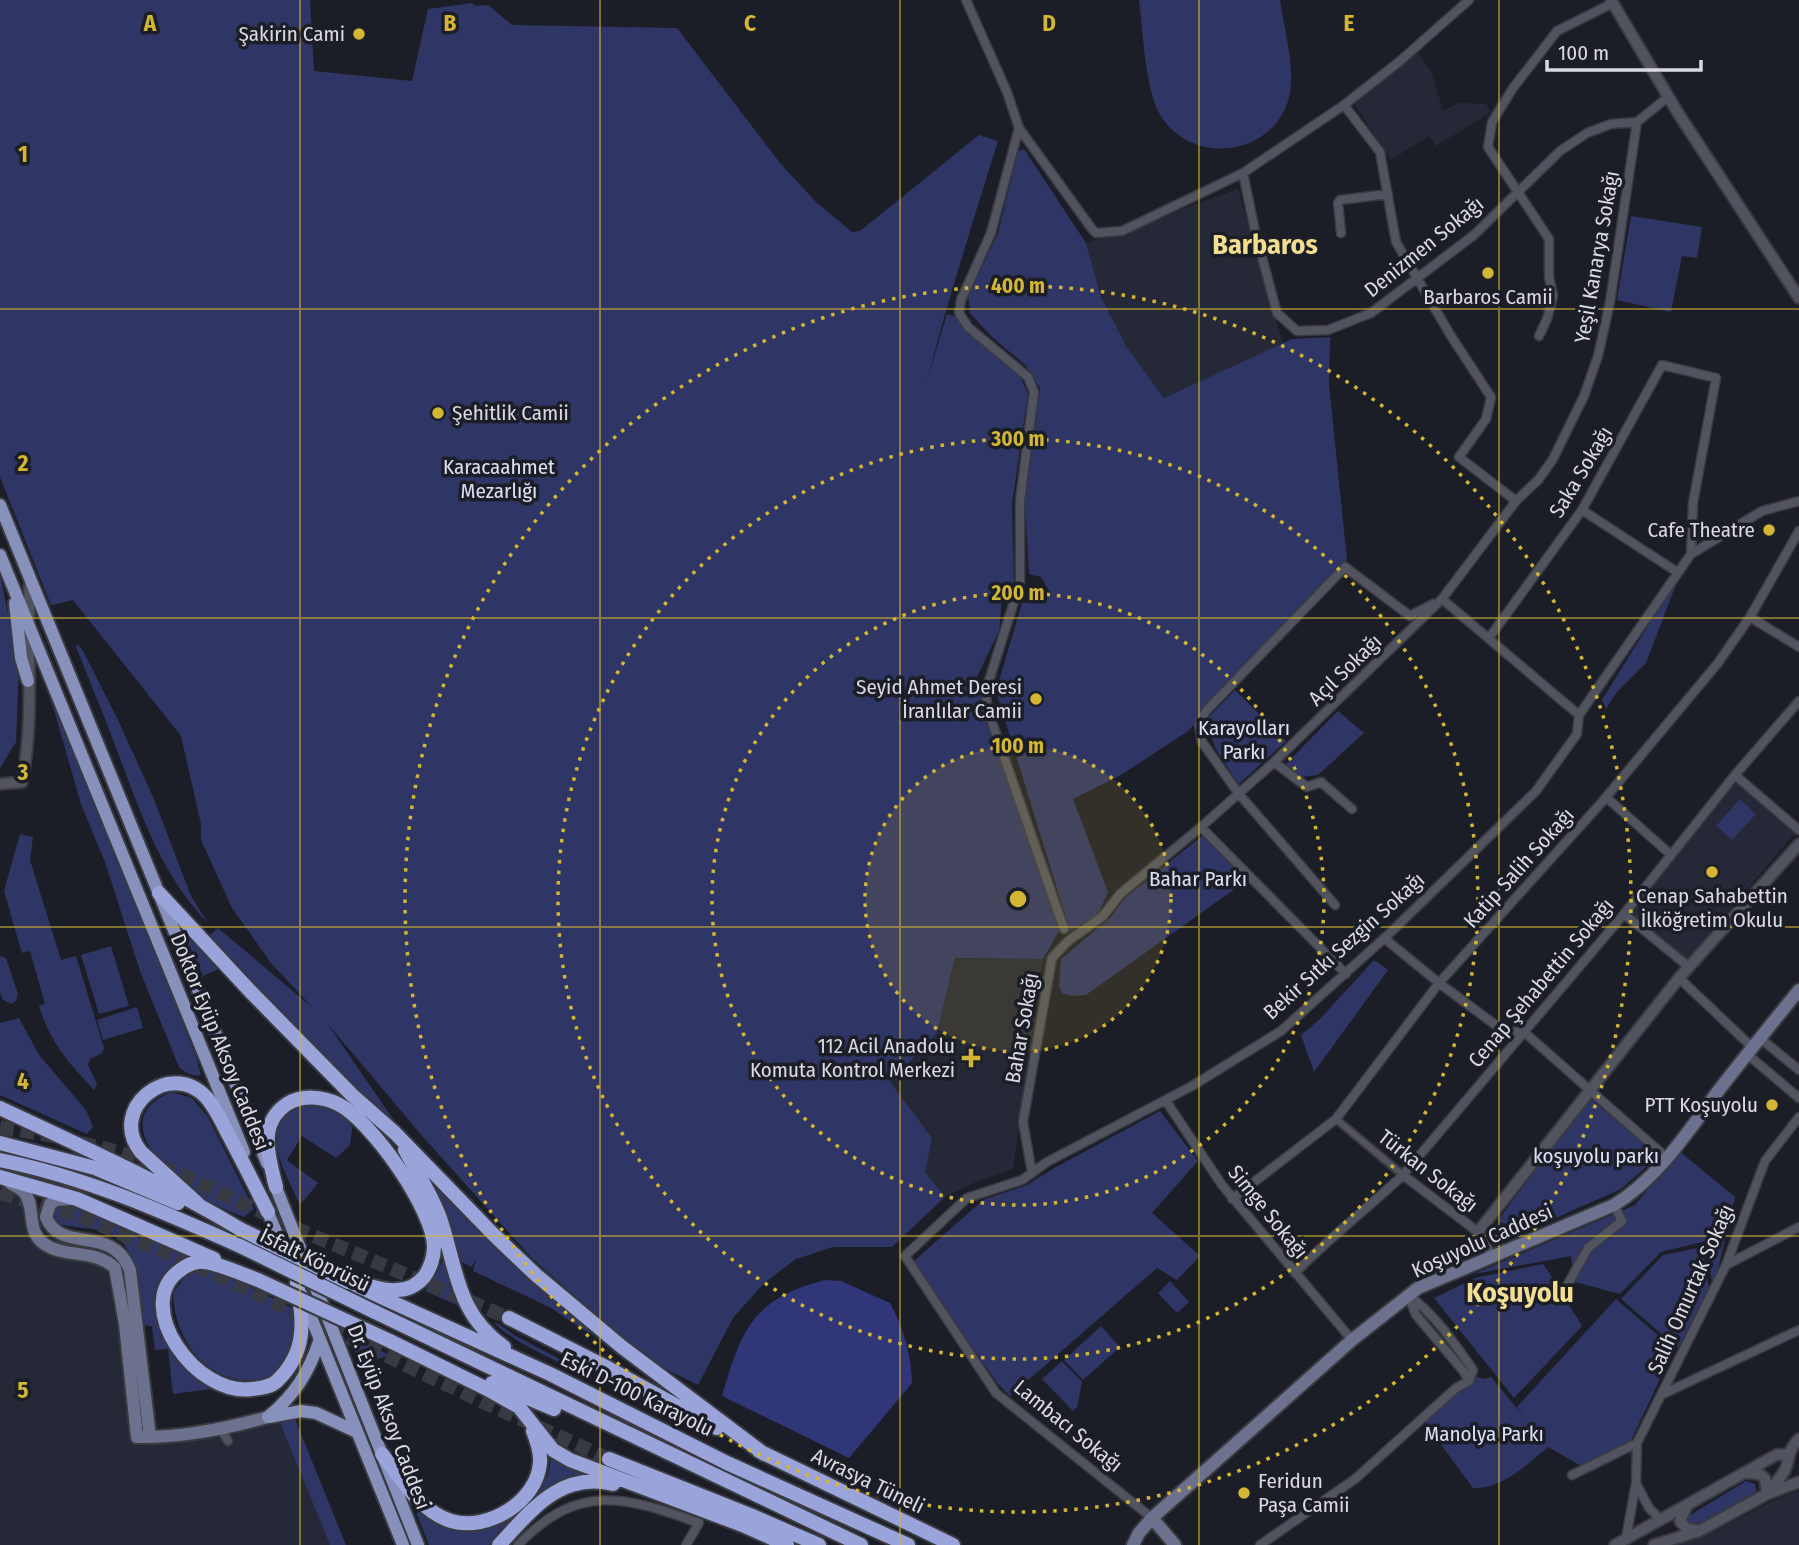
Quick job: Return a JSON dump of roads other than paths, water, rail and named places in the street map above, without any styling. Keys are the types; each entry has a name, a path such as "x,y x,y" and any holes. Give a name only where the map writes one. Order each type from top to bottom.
{"highway":[{"path":"159,893 287,1029 536,1275 622,1347 764,1454"},
{"path":"198,1204 141,1152 131,1132 135,1109 140,1101 166,1083 179,1084 204,1095 225,1127 268,1212"},
{"path":"276,1187 266,1146 268,1129 281,1109 290,1102 303,1098 318,1098 339,1104 374,1135 395,1162 430,1227 434,1247 427,1273 410,1288 394,1291 348,1282"},
{"path":"0,1108 112,1159 240,1229"},
{"path":"395,1133 439,1216 457,1283 476,1323 506,1348 550,1374"},
{"path":"0,1143 95,1168 240,1229"},
{"name":"İsfalt Köprüsü","path":"0,1160 81,1180 153,1207 375,1312"},
{"path":"0,1177 110,1211 390,1341 511,1402 525,1412 553,1450 570,1460 666,1495 788,1545"},
{"name":"İsfalt Köprüsü","path":"240,1229 348,1282"},
{"path":"258,1280 199,1262 185,1266 175,1274 167,1283 163,1295 167,1327 183,1356 212,1382 236,1390 274,1384 289,1369 302,1334 297,1283"},
{"name":"Eski D-100 Karayolu","path":"348,1282 550,1374 727,1463 908,1545"},
{"name":"Eski D-100 Karayolu","path":"375,1312 861,1545"},
{"path":"509,1318 604,1366 764,1454"},
{"path":"390,1341 688,1464"},
{"path":"382,1454 404,1484 433,1512 451,1521 469,1523 490,1520 505,1513 527,1493 540,1463 533,1431 511,1402"},
{"name":"Avrasya Tüneli","path":"764,1454 953,1545"},
{"path":"609,1459 819,1545"},
{"path":"499,1545 547,1497 577,1483 598,1480 666,1495"}],"main road":[{"name":"Doktor Eyüp Aksoy Caddesi","path":"0,505 276,1187"},
{"name":"Doktor Eyüp Aksoy Caddesi","path":"0,555 27,621 33,653 268,1212 402,1545"},
{"path":"13,586 21,658 28,681"},
{"name":"Koşuyolu Caddesi","path":"1133,1545 1152,1518 1352,1340 1408,1295 1492,1255 1615,1205 1633,1194 1667,1158 1799,990"},
{"path":"0,1177 23,1190 36,1237 44,1244 63,1251 100,1257 116,1268 143,1437"},
{"name":"Dr. Eyüp Aksoy Caddesi","path":"276,1187 418,1545"},
{"path":"77,1199 56,1200 50,1204 46,1217 56,1233 104,1243 119,1252 128,1264 143,1437"},
{"path":"268,1417 298,1388 320,1339"},
{"path":"143,1437 164,1438 221,1429 301,1411 316,1413 357,1432"},
{"path":"392,1518 392,1545"},
{"name":"Lambacı Sokağı","path":"1152,1518 1175,1545"}],"street":[{"path":"965,0 1007,92 1019,128 1096,233 1122,231 1243,173 1344,105 1400,61 1465,1"},
{"path":"1539,336 1553,296 1549,277 1549,239 1488,147 1492,122 1513,88 1556,32 1612,2 1668,97 1799,298"},
{"path":"1637,122 1668,97"},
{"path":"1344,105 1380,152 1396,242 1451,336 1491,397 1486,419 1459,457 1516,501"},
{"name":"Denizmen Sokağı","path":"1243,173 1277,313 1297,331 1328,330 1371,313 1474,235 1560,151 1587,133 1611,124 1637,122"},
{"name":"Yeşil Kanarya Sokağı","path":"1442,599 1516,501 1539,479 1553,459 1584,396 1598,356 1610,302 1637,122"},
{"path":"1019,128 991,233 959,307 962,321 1021,370 1028,377 1034,392 1020,500 1020,583 986,690 987,708 1064,929"},
{"path":"1341,233 1340,200 1388,194"},
{"name":"Saka Sokağı","path":"1489,638 1582,510 1662,365 1716,377 1693,503 1691,554"},
{"path":"1691,554 1762,511 1799,501"},
{"path":"1582,510 1677,572"},
{"name":"Katip Salih Sokağı","path":"1232,1199 1336,1119 1439,983 1606,797 1718,663 1750,617 1799,531"},
{"name":"Bekir Sıtkı Sezgin Sokağı","path":"905,1256 967,1198 1022,1180 1047,1162 1166,1101 1281,1031 1346,974 1536,791 1577,734 1579,715 1691,554"},
{"path":"1335,905 1240,794 1202,741 1199,724 1206,711 1345,567 1410,616 1442,599 1579,715"},
{"path":"27,621 30,580"},
{"name":"Açıl Sokağı","path":"1240,794 1442,599"},
{"path":"1750,617 1799,646"},
{"path":"0,784 22,782 29,733 28,681 33,653 54,639"},
{"name":"Cenap Şehabettin Sokağı","path":"1295,1273 1328,1239 1403,1175 1624,914 1735,775 1799,701"},
{"path":"1274,762 1307,787 1321,782 1352,809"},
{"path":"1735,775 1799,830"},
{"name":"Bahar Sokağı","path":"1032,1173 1023,1122 1052,958 1102,916 1119,894 1240,794"},
{"path":"1606,797 1671,855"},
{"path":"1201,827 1346,974"},
{"path":"1478,1232 1679,978 1799,844"},
{"path":"1624,914 1689,967"},
{"path":"1384,938 1505,1032 1523,1031 1667,1158"},
{"path":"1679,978 1753,1046 1799,1098"},
{"path":"1753,1046 1799,1070"},
{"name":"Simge Sokağı","path":"1166,1101 1232,1199 1352,1340"},
{"name":"Salih Omurtak Sokağı","path":"1626,1538 1636,1483 1637,1443 1726,1265 1765,1161 1799,1117"},
{"name":"Türkan Sokağı","path":"1336,1119 1478,1232 1492,1255"},
{"path":"1568,1284 1588,1248 1622,1221 1615,1205"},
{"path":"1726,1265 1799,1227"},
{"name":"Lambacı Sokağı","path":"905,1256 996,1393 1152,1518"},
{"path":"1260,1545 1354,1479 1456,1388 1469,1381 1464,1371 1416,1315 1408,1295"},
{"path":"1663,1394 1799,1330"},
{"path":"221,1429 228,1441"},
{"path":"1794,1455 1791,1447 1799,1439"},
{"path":"1572,1475 1637,1443"},
{"path":"1615,1545 1776,1455 1794,1455"},
{"path":"1767,1494 1794,1455"},
{"path":"1746,1473 1760,1474 1765,1479 1767,1494"},
{"path":"1654,1545 1699,1531 1767,1494 1799,1482"},
{"path":"1636,1483 1649,1508 1660,1519"},
{"path":"518,1545 537,1526 565,1508 596,1499 655,1507 699,1523 686,1545"},
{"path":"1687,1506 1680,1521 1686,1528 1699,1531"}],"tunnel":[{"path":"0,1127 54,1136"},
{"path":"81,1143 119,1152 183,1175 302,1231 509,1318"},
{"path":"0,1193 79,1216 216,1274 485,1403 609,1459"}],"place":[{"name":"Şakirin Cami","path":"359,34"},
{"name":"Barbaros Camii","path":"1488,273"},
{"name":"Şehitlik Camii","path":"438,413"},
{"name":"Cafe Theatre","path":"1769,530"},
{"name":"Seyid Ahmet Deresi İranlılar Camii","path":"1036,699"},
{"name":"Cenap Sahabettin İlköğretim Okulu","path":"1712,872"},
{"name":"112 Acil Anadolu Komuta Kontrol Merkezi","path":"971,1058"},
{"name":"PTT Koşuyolu","path":"1772,1105"},
{"name":"Feridun Paşa Camii","path":"1244,1493"}],"district":[{"name":"Barbaros","path":"1265,244"},
{"name":"Koşuyolu","path":"1520,1292"}],"park label":[{"name":"Karacaahmet Mezarlığı","path":"499,479"},
{"name":"Karayolları Parkı","path":"1244,740"},
{"name":"Bahar Parkı","path":"1198,879"},
{"name":"koşuyolu parkı","path":"1596,1156"},
{"name":"Manolya Parkı","path":"1484,1434"}]}
